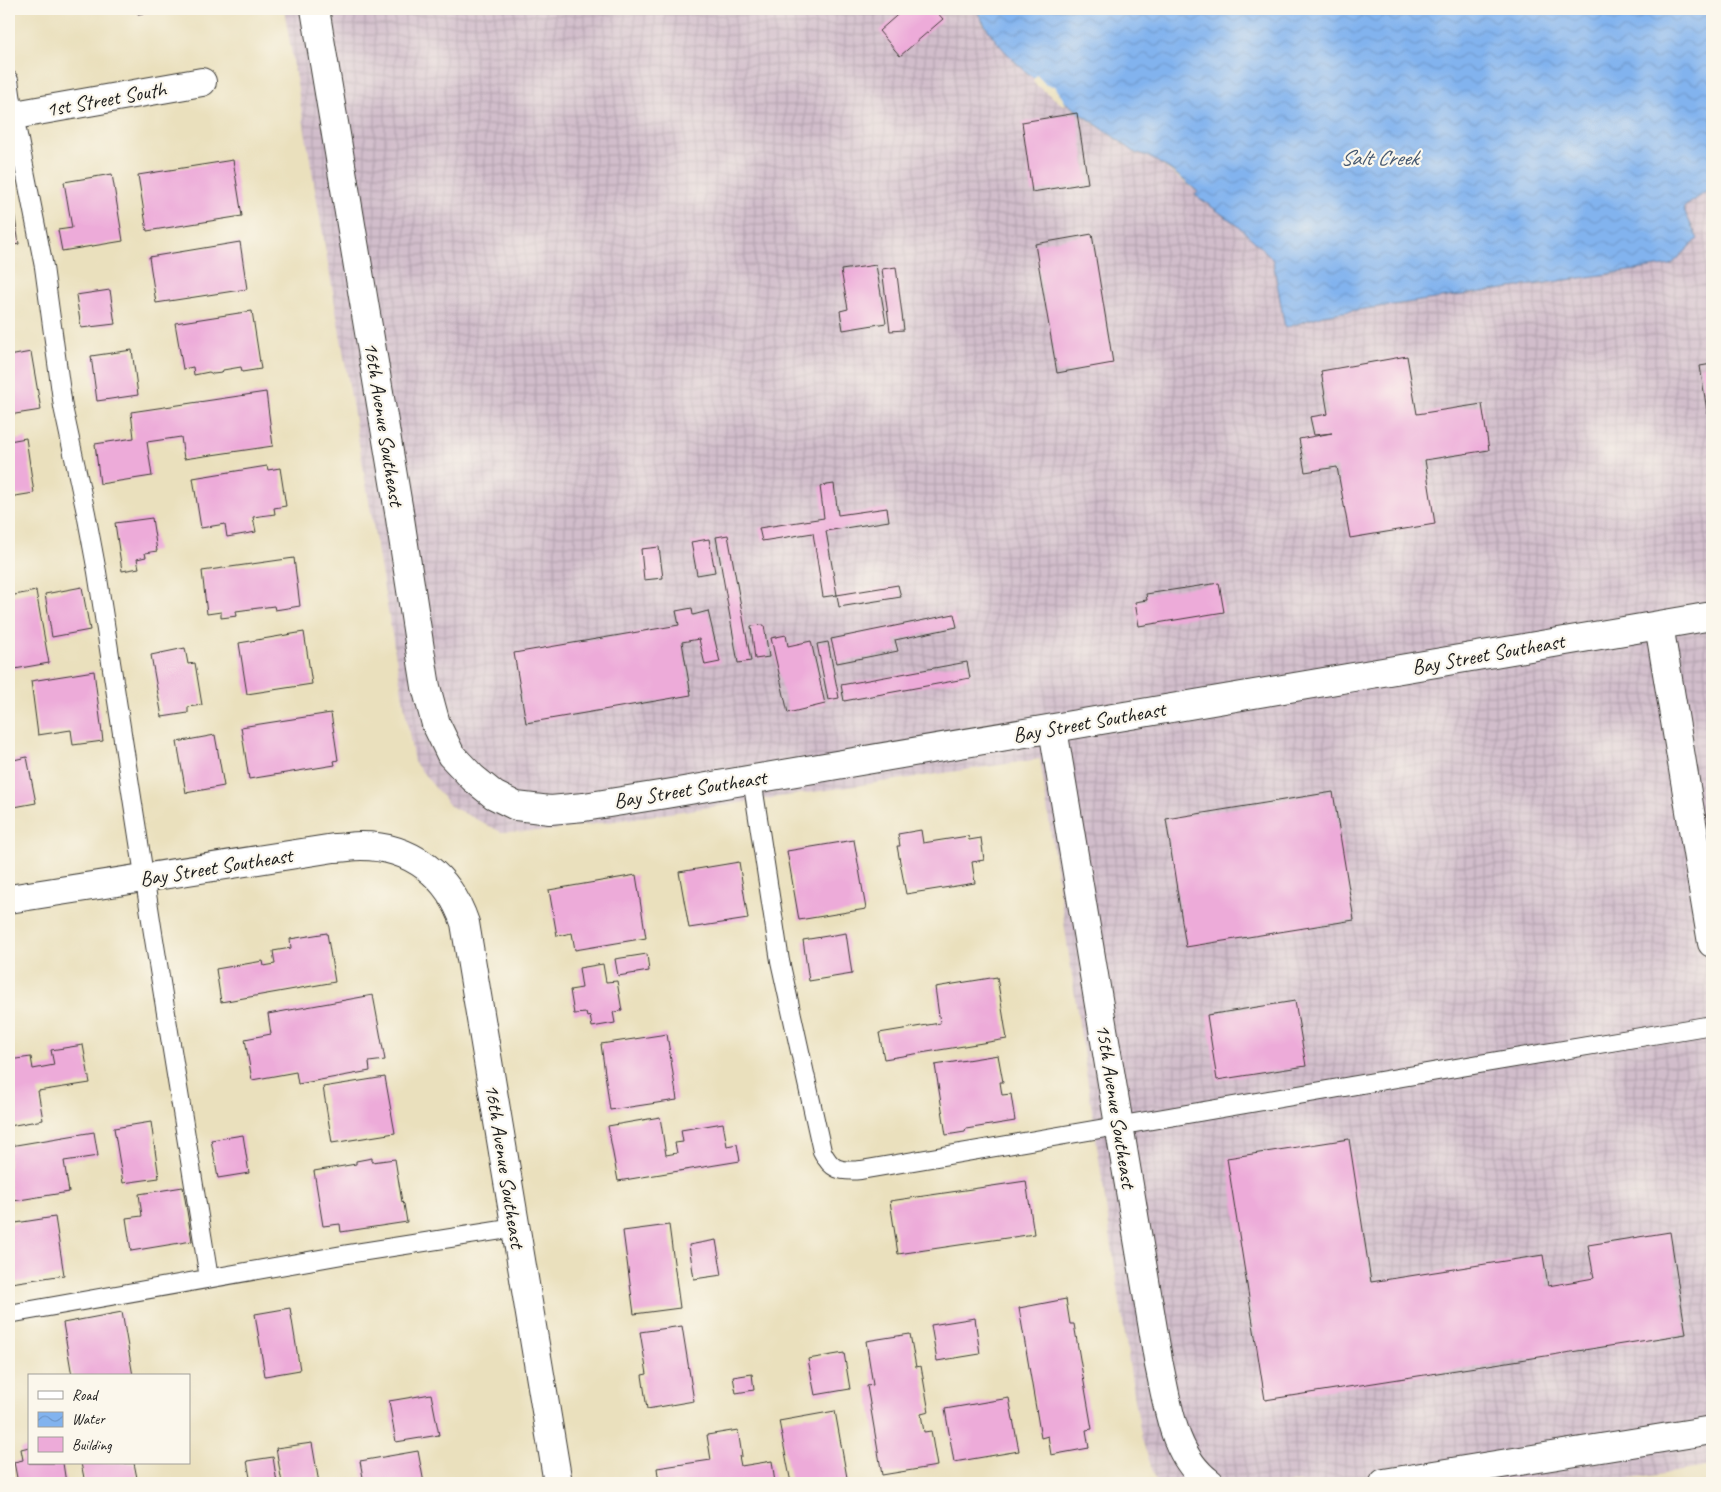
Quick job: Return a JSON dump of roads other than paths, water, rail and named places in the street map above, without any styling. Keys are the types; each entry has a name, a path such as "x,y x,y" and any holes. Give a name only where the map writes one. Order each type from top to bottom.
{"street":[{"name":"16th Avenue Southeast","path":"315,9 399,512 426,687 436,724 450,755 473,778"},
{"name":"1st Street South","path":"11,115 202,82"},
{"name":"Bay Street Southeast","path":"473,778 494,795 516,806 550,810 584,807 1712,616"},
{"path":"1659,625 1712,943"},
{"name":"15th Avenue Southeast","path":"1053,729 1170,1418 1183,1451 1205,1480"},
{"name":"Bay Street Southeast","path":"9,899 334,848 361,846 387,849 407,854 421,863"},
{"name":"16th Avenue Southeast","path":"421,863 437,875 449,891 465,923 558,1483"},
{"path":"1384,1483 1712,1430"}],"lane":[{"path":"9,80 11,115 44,267 62,407 97,572 144,878 210,1278"},
{"path":"752,779 780,961 822,1151 826,1160 844,1172 1712,1025"},
{"path":"9,1314 348,1254 515,1228"}],"water":[{"name":"Salt Creek","path":"976,9 1712,9 1712,188 1683,208 1698,239 1671,265 1323,315 1285,328 1273,261 1270,256 1237,225 1195,195 1198,192 1178,175 1154,160 1139,153 1137,154 1039,83 1010,57 997,42"}]}
